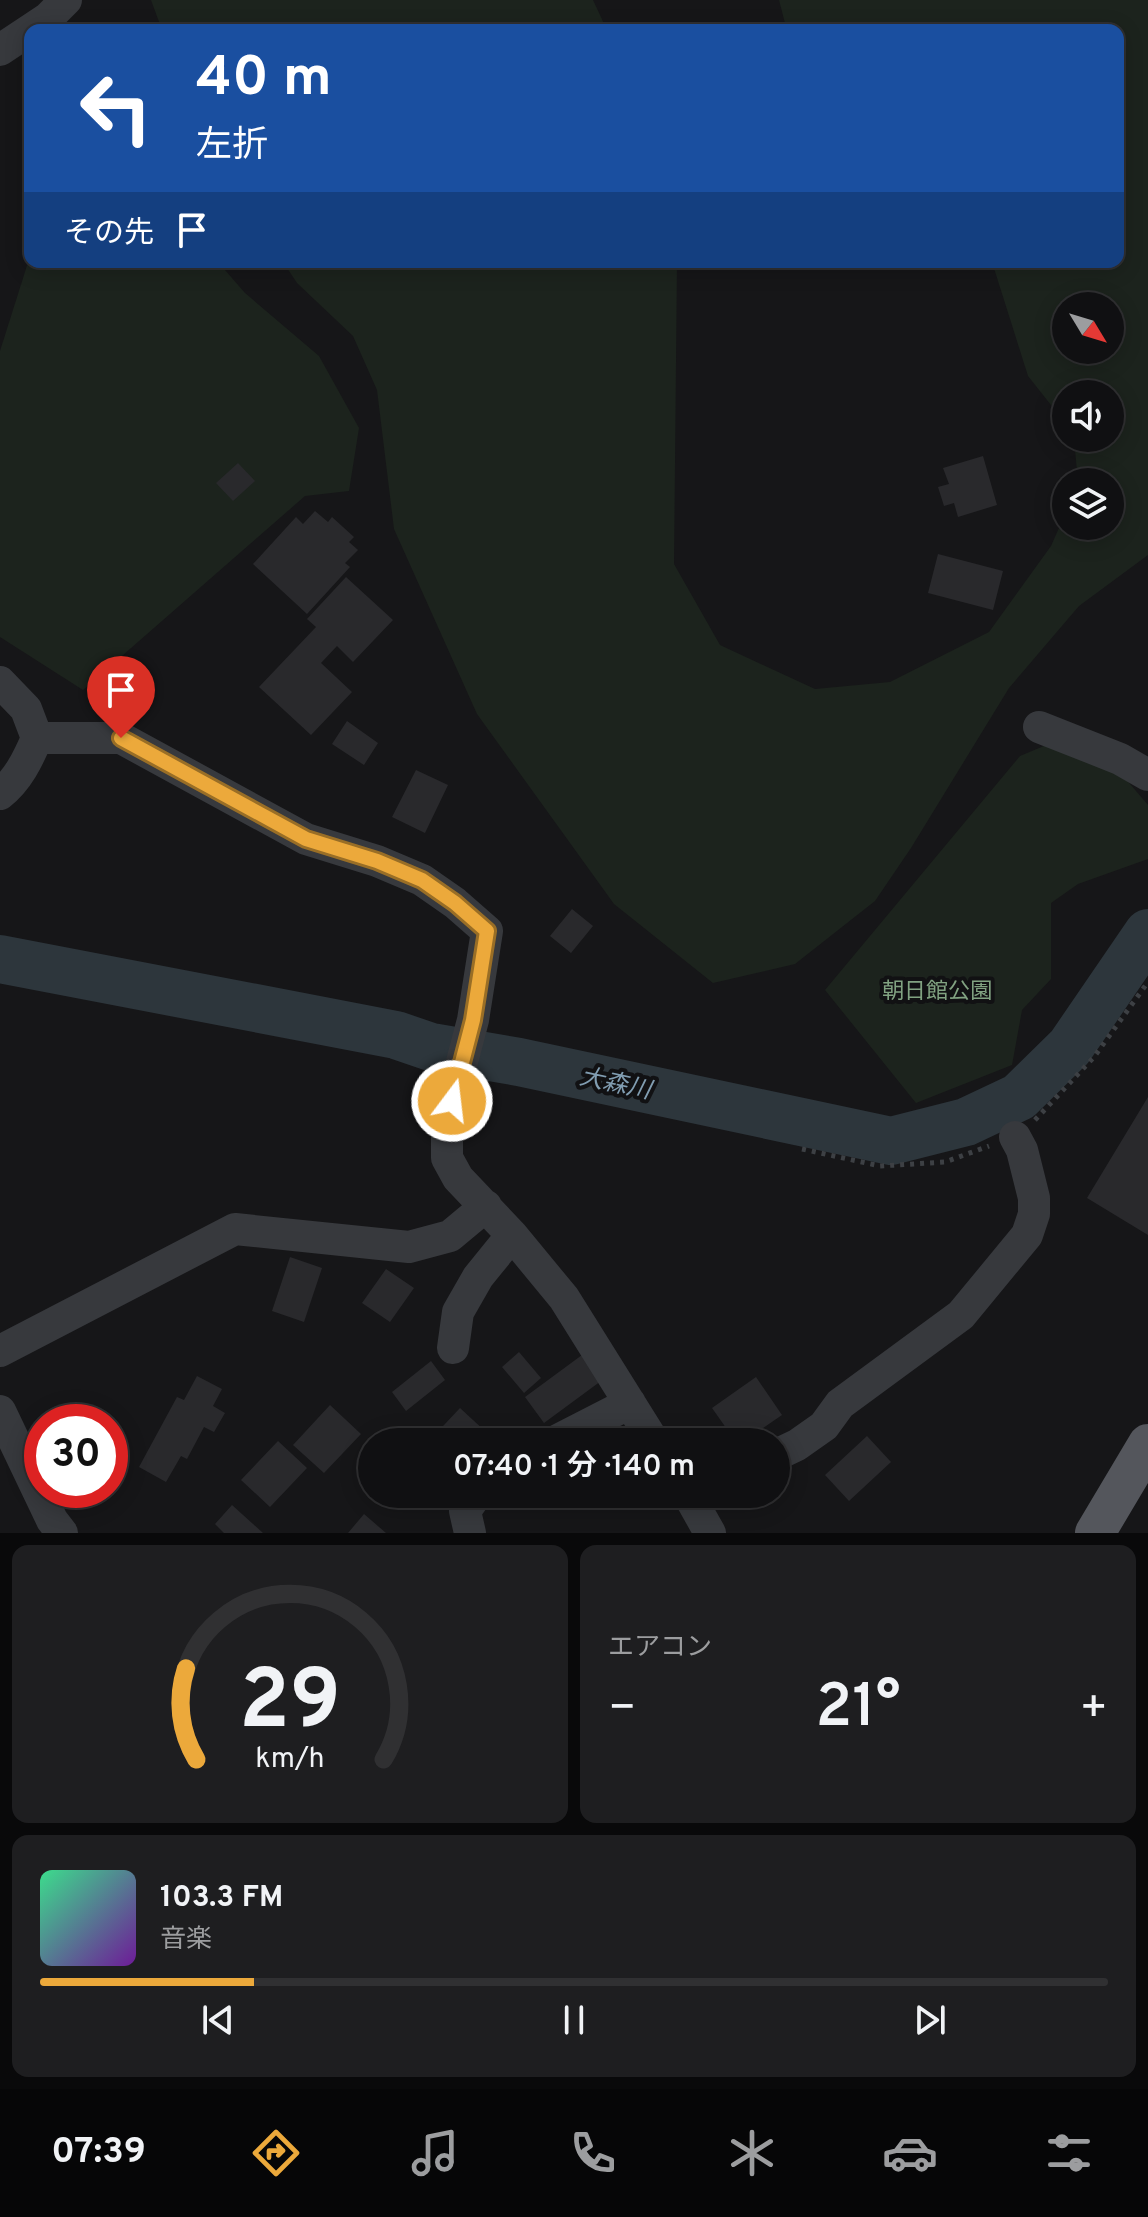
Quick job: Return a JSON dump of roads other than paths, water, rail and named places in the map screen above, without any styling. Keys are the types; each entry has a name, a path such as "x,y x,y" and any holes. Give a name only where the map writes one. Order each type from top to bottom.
{"main road":[{"path":"1095,1533 1148,1444"}],"street":[{"path":"39,24 66,0"},
{"path":"0,50 24,34"},
{"path":"0,682 26,709 37,738 9,787 0,794"},
{"path":"1039,727 1120,759 1148,775"},
{"path":"37,738 121,738 306,839 377,861 422,880 487,931 473,1020 447,1119 447,1158 458,1178 512,1235 564,1298 645,1428"},
{"path":"790,1448 824,1426 840,1404 961,1315 1027,1235 1034,1214 1034,1198 1022,1150 1015,1137"},
{"path":"0,1351 235,1229 409,1247 450,1236 486,1206"},
{"path":"453,1348 458,1312 478,1277 512,1235"},
{"path":"581,1428 630,1403"},
{"path":"0,1411 52,1520 62,1533"},
{"path":"467,1508 465,1511 470,1533"},
{"path":"698,1508 710,1533"}],"waterway":[{"name":"大森川","path":"0,959 396,1035 431,1047 519,1062 891,1141 966,1122 1019,1097 1070,1047 1148,933"}],"park label":[{"name":"朝日館公園","path":"937,992"}]}
